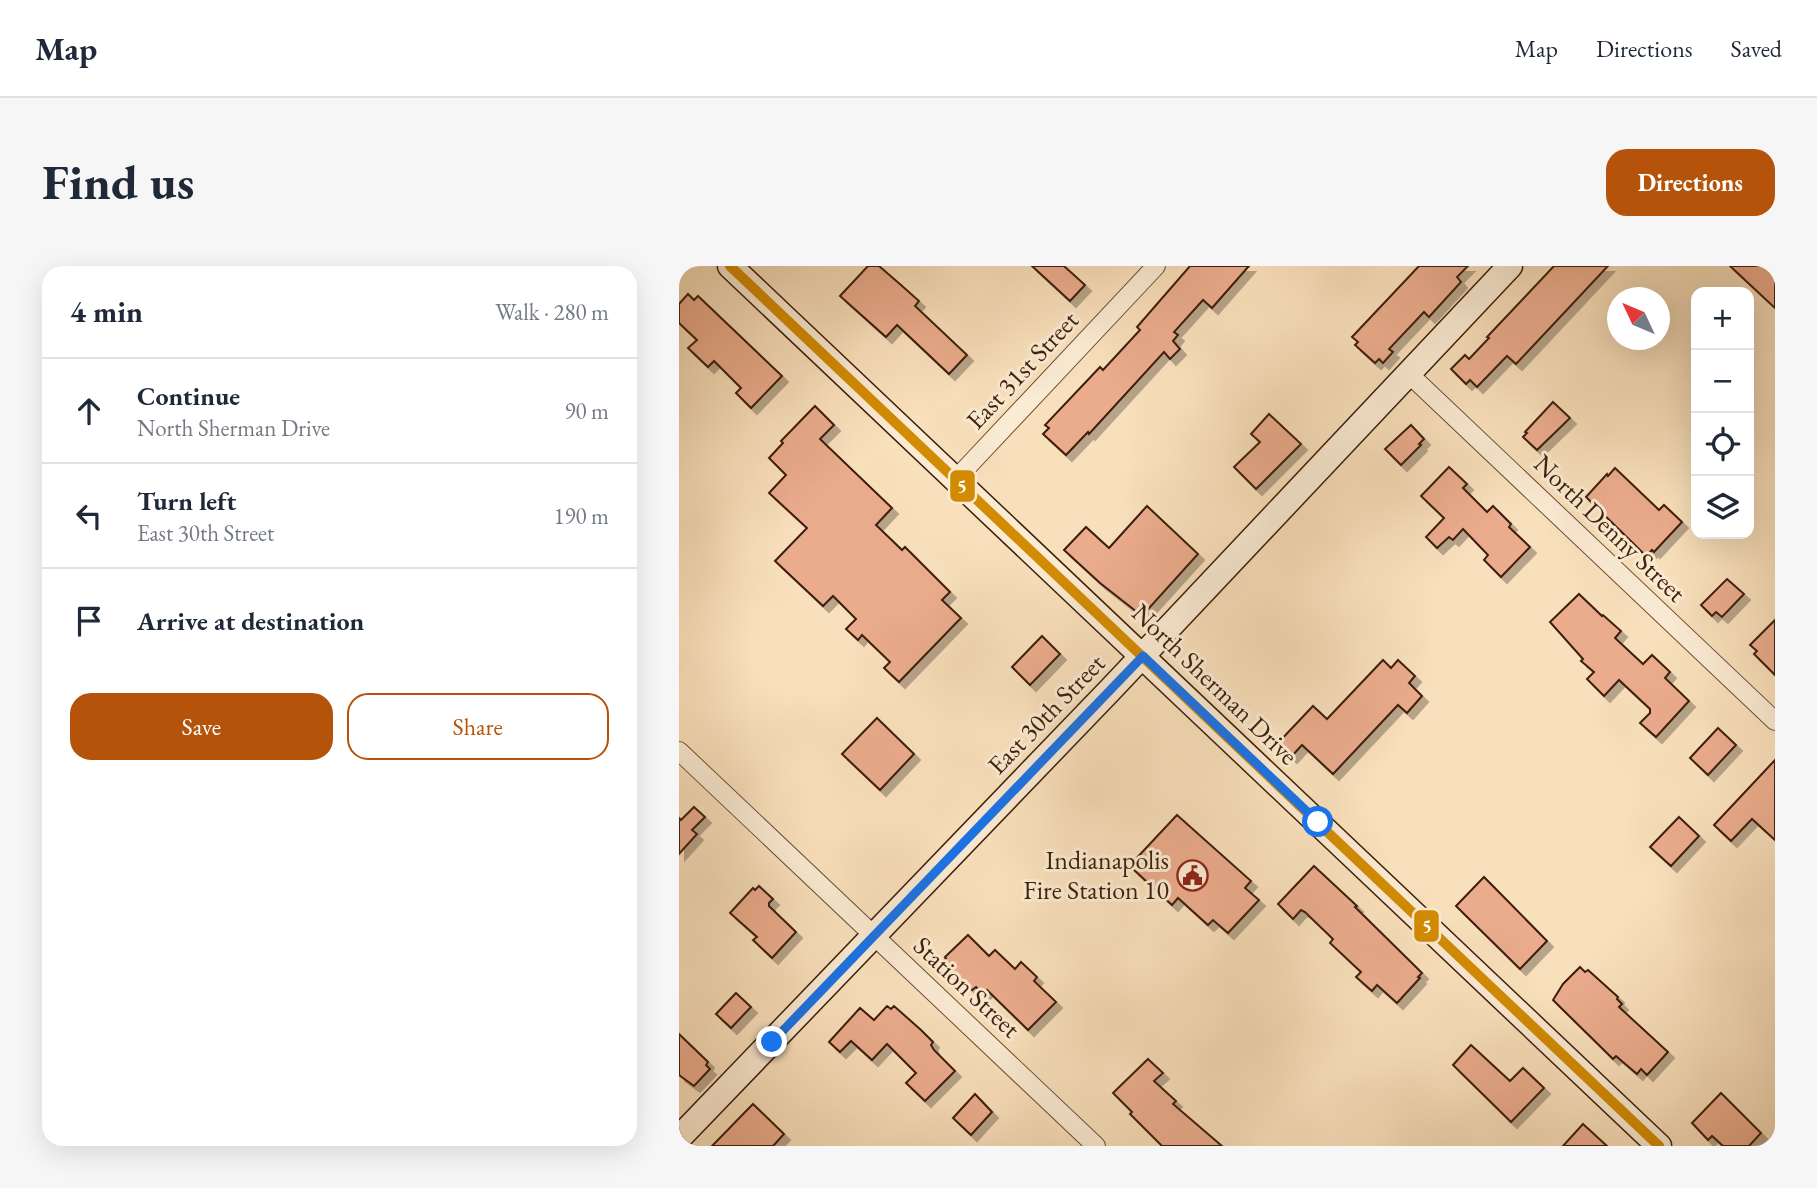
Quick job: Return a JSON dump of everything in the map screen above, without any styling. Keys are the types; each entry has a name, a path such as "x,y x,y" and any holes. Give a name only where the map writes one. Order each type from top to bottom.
{"main road":[{"name":"North Sherman Drive","path":"730,266 1659,1146"},
{"name":"East 30th Street","path":"679,1138 1143,656 1510,266"}],"street":[{"name":"East 31st Street","path":"956,479 1156,266"},
{"name":"North Denny Street","path":"1409,374 1775,721"},
{"name":"Station Street","path":"679,751 1096,1146"}],"building":[{"path":"868,266 879,266 919,301 915,306 967,355 949,374 897,325 886,337 840,296"},
{"path":"1032,266 1064,266 1085,285 1070,301"},
{"path":"1190,266 1249,266 1212,308 1203,300 1174,332 1178,335 1173,341 1180,349 1170,359 1164,352 1089,434 1088,432 1066,455 1043,434 1049,428 1045,425 1100,367 1103,370 1140,330 1137,327"},
{"path":"1419,266 1468,266 1457,277 1461,282 1429,317 1424,312 1389,349 1393,352 1383,363 1379,359 1375,363 1355,345 1358,342 1352,337"},
{"path":"1554,266 1608,266 1516,364 1507,356 1477,387 1470,380 1466,384 1451,369 1465,355 1469,359"},
{"path":"1730,266 1775,266 1775,308 1754,287"},
{"path":"688,294 694,300 698,296 782,376 751,408 736,393 741,388 714,361 708,367 688,348 697,340 679,323 679,304"},
{"path":"1553,402 1570,418 1537,450 1523,437"},
{"path":"815,406 834,425 820,439 892,508 876,525 902,550 905,547 950,592 942,600 961,618 899,682 884,668 890,662 862,635 858,640 846,629 856,619 833,596 823,606 775,561 807,528 769,493 786,475 769,458 783,443 781,441"},
{"path":"1269,414 1301,444 1256,489 1234,467 1260,442 1251,434"},
{"path":"1411,425 1424,439 1401,465 1385,449"},
{"path":"1449,467 1467,484 1463,488 1487,512 1493,506 1511,524 1509,527 1530,547 1501,577 1484,560 1488,555 1463,529 1453,540 1449,537 1437,548 1426,537 1444,518 1421,496"},
{"path":"1615,468 1659,510 1664,505 1682,522 1654,552 1652,550 1646,556 1586,497"},
{"path":"1147,506 1198,554 1142,616 1064,550 1086,527 1109,548"},
{"path":"1727,579 1744,594 1722,617 1716,612 1712,616 1701,605"},
{"path":"1579,594 1621,631 1615,638 1643,664 1652,655 1670,672 1665,678 1689,701 1656,737 1640,723 1650,713 1650,709 1619,680 1604,696 1587,679 1594,672 1581,661 1583,659 1550,622"},
{"path":"1775,620 1775,675 1754,654 1757,651 1750,645"},
{"path":"1042,636 1060,654 1030,685 1012,667"},
{"path":"1383,660 1391,668 1398,660 1415,676 1409,683 1422,696 1407,713 1398,705 1333,774 1302,745 1291,757 1277,744 1313,706 1327,719"},
{"path":"877,718 914,754 880,790 842,754"},
{"path":"1718,728 1736,745 1708,775 1690,758"},
{"path":"1775,760 1775,840 1752,819 1731,841 1714,825"},
{"path":"694,807 705,817 692,830 697,834 679,854 679,818 681,820"},
{"name":"Indianapolis Fire Station 10","path":"1177,815 1251,881 1245,888 1259,900 1228,933 1213,920 1208,925 1178,898 1172,905 1133,869 1135,866 1132,863"},
{"path":"1679,817 1699,836 1671,866 1650,847"},
{"path":"1314,866 1422,973 1397,1003 1377,985 1372,991 1356,977 1361,972 1330,943 1333,939 1305,912 1301,910 1293,919 1278,904"},
{"path":"1484,877 1547,941 1520,969 1456,906"},
{"path":"759,886 773,899 769,906 796,932 772,958 753,940 757,937 730,913 753,888 755,890"},
{"path":"968,935 989,956 995,950 1015,969 1021,962 1037,977 1034,981 1056,1002 1028,1030 987,990 983,994 976,987 972,990 942,963"},
{"path":"1580,967 1585,972 1588,970 1618,997 1622,1004 1619,1007 1668,1052 1647,1075 1641,1069 1637,1074 1616,1056 1613,1059 1553,1000 1563,984"},
{"path":"736,993 751,1007 731,1028 716,1014"},
{"path":"887,1006 891,1009 894,1006 921,1030 933,1042 931,1045 934,1050 955,1071 925,1101 906,1083 916,1073 887,1044 872,1060 851,1041 840,1052 829,1042 860,1008 874,1020"},
{"path":"679,1034 708,1062 706,1065 710,1069 694,1086 679,1075"},
{"path":"1471,1045 1510,1081 1523,1068 1544,1088 1511,1122 1453,1065"},
{"path":"1148,1059 1163,1073 1154,1081 1176,1101 1173,1104 1222,1146 1162,1146 1130,1114 1132,1112 1113,1093"},
{"path":"1721,1093 1761,1133 1749,1146 1723,1146 1712,1136 1708,1140 1692,1123"},
{"path":"975,1094 992,1112 971,1135 953,1118"},
{"path":"753,1104 784,1134 773,1146 712,1146"},
{"path":"1583,1124 1607,1146 1563,1146"}],"transit line":[{"name":"5","path":"730,266 1659,1146"}],"place":[{"name":"Indianapolis Fire Station 10","path":"1192,875"}],"route":[{"path":"772,1042 1143,656 1318,822"}]}
